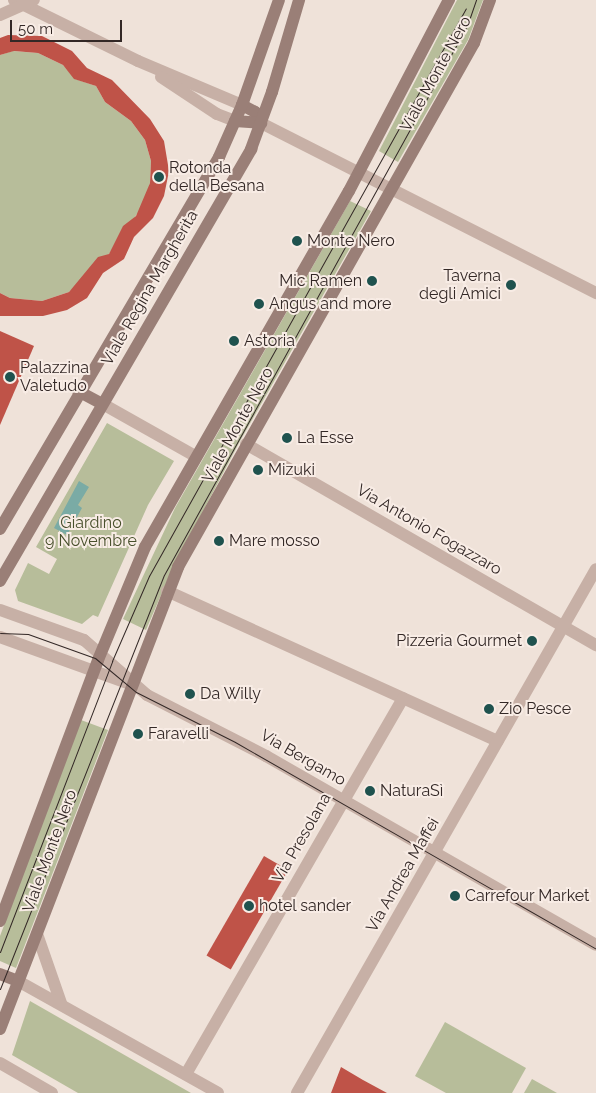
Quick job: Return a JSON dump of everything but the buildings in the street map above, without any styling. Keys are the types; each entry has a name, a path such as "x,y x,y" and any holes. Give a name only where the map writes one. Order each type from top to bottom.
{"street":[{"path":"14,0 30,3 138,61 242,105 255,112 261,122"},
{"name":"Viale Regina Margherita","path":"0,529 78,391 219,157 242,105 279,0"},
{"name":"Viale Regina Margherita","path":"0,581 101,403 251,149 299,0"},
{"name":"Viale Monte Nero","path":"0,921 93,672 145,547 357,174 449,0"},
{"name":"Viale Monte Nero","path":"0,1029 167,591 246,444 474,43 490,0"},
{"path":"0,15 30,3"},
{"path":"138,61 217,114 235,120 261,122 357,174 596,293"},
{"path":"78,391 195,456"},
{"name":"Via Antonio Fogazzaro","path":"246,444 596,645"},
{"name":"Via Andrea Maffei","path":"297,1093 596,570"},
{"path":"167,591 498,741"},
{"path":"0,610 81,639 132,684"},
{"path":"0,637 93,672 132,684"},
{"name":"Via Bergamo","path":"132,684 148,695 342,799 596,945"},
{"name":"Via Presolana","path":"186,1074 342,799 403,698"},
{"path":"37,934 61,1003"},
{"path":"0,974 61,1003 218,1093"},
{"path":"0,1063 52,1093"}],"green space":[{"path":"457,0 483,0 468,40 398,162 379,151"},
{"path":"13,51 38,53 63,65 75,79 96,86 105,102 131,121 145,140 151,161 150,183 144,204 109,254 69,292 42,301 10,298 0,293 0,55"},
{"path":"350,201 371,211 240,441 170,574 146,630 123,619 175,508"},
{"name":"Giardino 9 Novembre","path":"107,423 174,461 148,505 98,617 93,615 82,624 18,601 15,590 28,563 49,574 57,559 36,547"},
{"path":"81,720 108,730 16,968 0,961 0,936"},
{"path":"30,1001 191,1093 78,1093 12,1055"},
{"path":"445,1022 526,1068 512,1093 446,1093 415,1076"},
{"path":"532,1079 557,1093 524,1093"}],"water":[{"path":"79,481 89,487 78,505 82,508 67,535 54,528"}],"tram line":[{"path":"0,989 164,575 467,26 476,0"},
{"path":"0,952 112,661 149,576 466,8"},
{"path":"0,633 28,634 95,658 136,692 235,742 596,949"}],"place":[{"name":"Rotonda della Besana","path":"159,177"},
{"name":"Monte Nero","path":"297,241"},
{"name":"Mic Ramen","path":"372,281"},
{"name":"Taverna degli Amici","path":"511,285"},
{"name":"Angus and more","path":"259,304"},
{"name":"Astoria","path":"234,341"},
{"name":"Palazzina Valetudo","path":"10,377"},
{"name":"La Esse","path":"287,438"},
{"name":"Mizuki","path":"258,470"},
{"name":"Mare mosso","path":"219,541"},
{"name":"Pizzeria Gourmet","path":"532,641"},
{"name":"Da Willy","path":"190,694"},
{"name":"Zio Pesce","path":"489,709"},
{"name":"Faravelli","path":"138,734"},
{"name":"NaturaSì","path":"370,791"},
{"name":"Carrefour Market","path":"455,896"},
{"name":"hotel sander","path":"249,906"}]}
